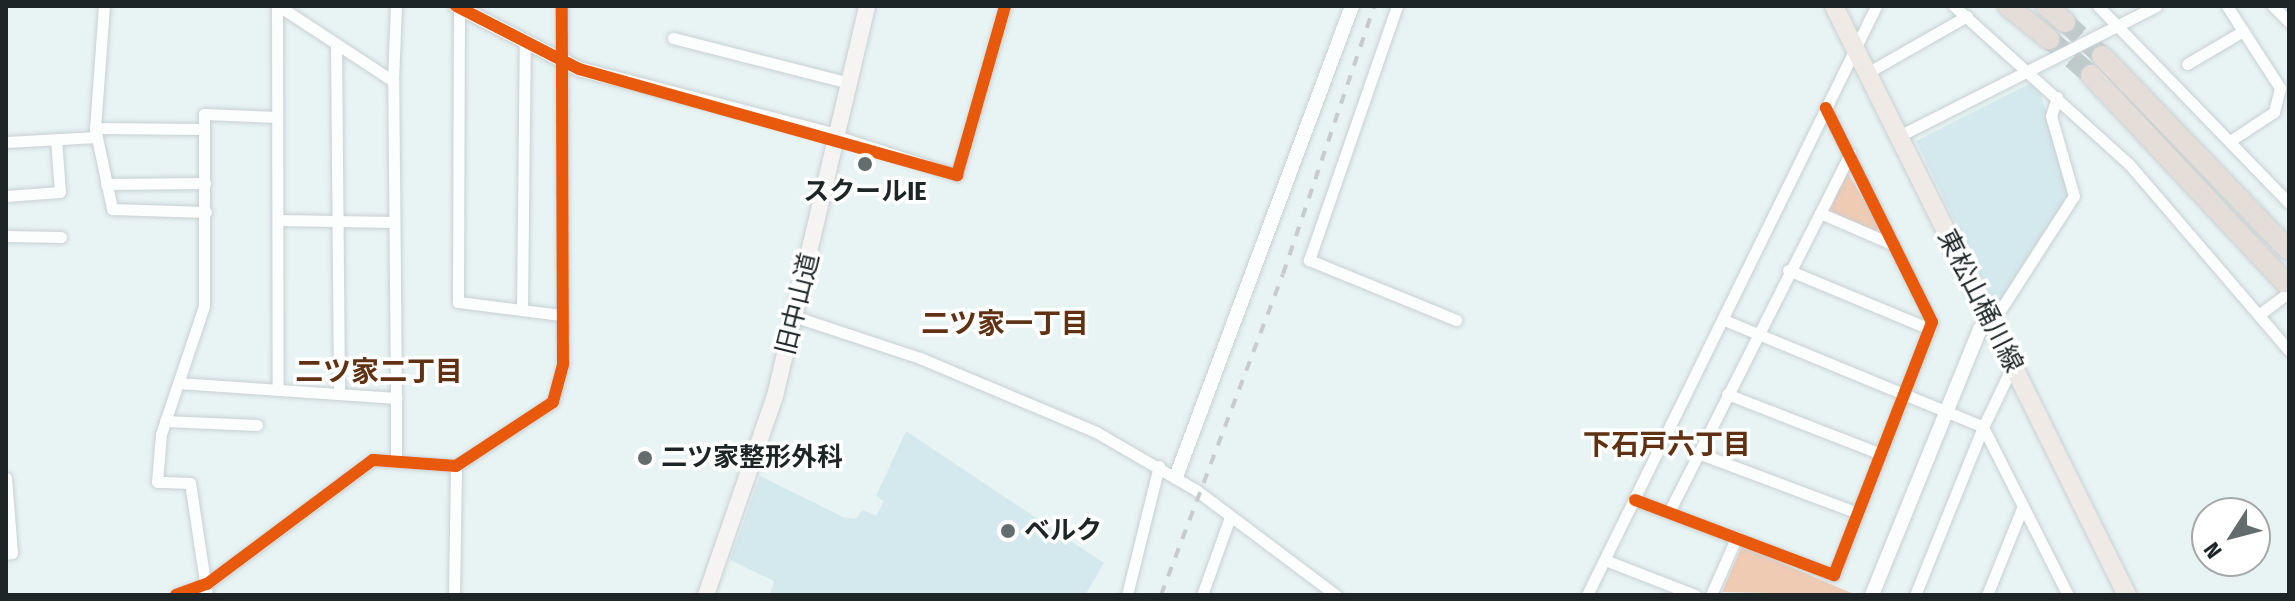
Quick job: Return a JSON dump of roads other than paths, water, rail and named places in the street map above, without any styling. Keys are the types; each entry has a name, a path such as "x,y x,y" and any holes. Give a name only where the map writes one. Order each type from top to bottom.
{"highway":[{"path":"2008,6 2049,39"},
{"path":"2046,6 2065,22"},
{"path":"2102,56 2289,250"},
{"path":"2091,75 2287,287"}],"main road":[{"name":"旧中山道","path":"706,595 796,317 867,6"},
{"name":"東松山桶川線","path":"1834,6 2127,595"}],"street":[{"path":"104,6 96,132 112,209 206,212"},
{"path":"278,6 393,81"},
{"path":"278,6 278,389"},
{"path":"396,6 393,81 396,461"},
{"path":"176,595 207,590 373,460 456,466 553,402 563,364 558,60 562,6"},
{"path":"561,315 458,302 457,7 558,60 836,136 957,175 1005,6"},
{"path":"1176,477 1352,6"},
{"path":"1397,6 1309,260 1456,320"},
{"path":"1587,595 1876,6"},
{"path":"1954,6 2031,70 2129,164 2289,351"},
{"path":"2098,6 2121,25 2233,139 2289,203"},
{"path":"1897,137 2156,6"},
{"path":"2227,6 2280,88 2274,112 2233,139"},
{"path":"2273,6 2289,22"},
{"path":"1867,73 1967,16"},
{"path":"2187,64 2243,31"},
{"path":"673,38 849,83"},
{"path":"336,44 339,393"},
{"path":"522,310 525,45"},
{"path":"1872,595 1980,329 1992,323 2074,196 2051,116 2057,97"},
{"path":"1635,500 1834,575 1930,329 1850,153 1826,108"},
{"path":"207,590 190,483 157,482 165,421 204,306 204,114 277,117"},
{"path":"6,142 56,139 96,132 203,129"},
{"path":"6,196 60,192 56,139"},
{"path":"1669,512 1788,270 1850,153"},
{"path":"106,184 205,183"},
{"path":"1820,213 1892,244"},
{"path":"278,220 394,222"},
{"path":"6,236 61,237"},
{"path":"1788,270 1930,329"},
{"path":"2260,314 2287,287"},
{"path":"796,317 986,383 1159,466 1229,520 1336,595"},
{"path":"1724,320 1947,407 1983,427 2068,595"},
{"path":"1915,595 1983,427 2013,365"},
{"path":"178,383 396,398"},
{"path":"1727,394 1881,454"},
{"path":"165,421 257,425"},
{"path":"1698,453 1858,513"},
{"path":"454,595 456,466"},
{"path":"1127,595 1159,466"},
{"path":"6,478 12,553 6,554"},
{"path":"1987,595 2023,506"},
{"path":"1202,595 1229,520"},
{"path":"1711,595 1737,536"},
{"path":"1605,560 1695,595"},
{"path":"2053,595 2060,578"}],"tunnel":[{"path":"2065,22 2102,56"},
{"path":"2049,39 2091,75"}],"railway":[{"path":"1161,595 1283,274 1374,6"}],"place":[{"name":"スクールIE","path":"865,164"},
{"name":"二ツ家整形外科","path":"645,458"},
{"name":"ベルク","path":"1008,531"}],"district":[{"name":"二ツ家一丁目","path":"1005,324"},
{"name":"二ツ家二丁目","path":"379,372"},
{"name":"下石戸六丁目","path":"1667,445"}]}
